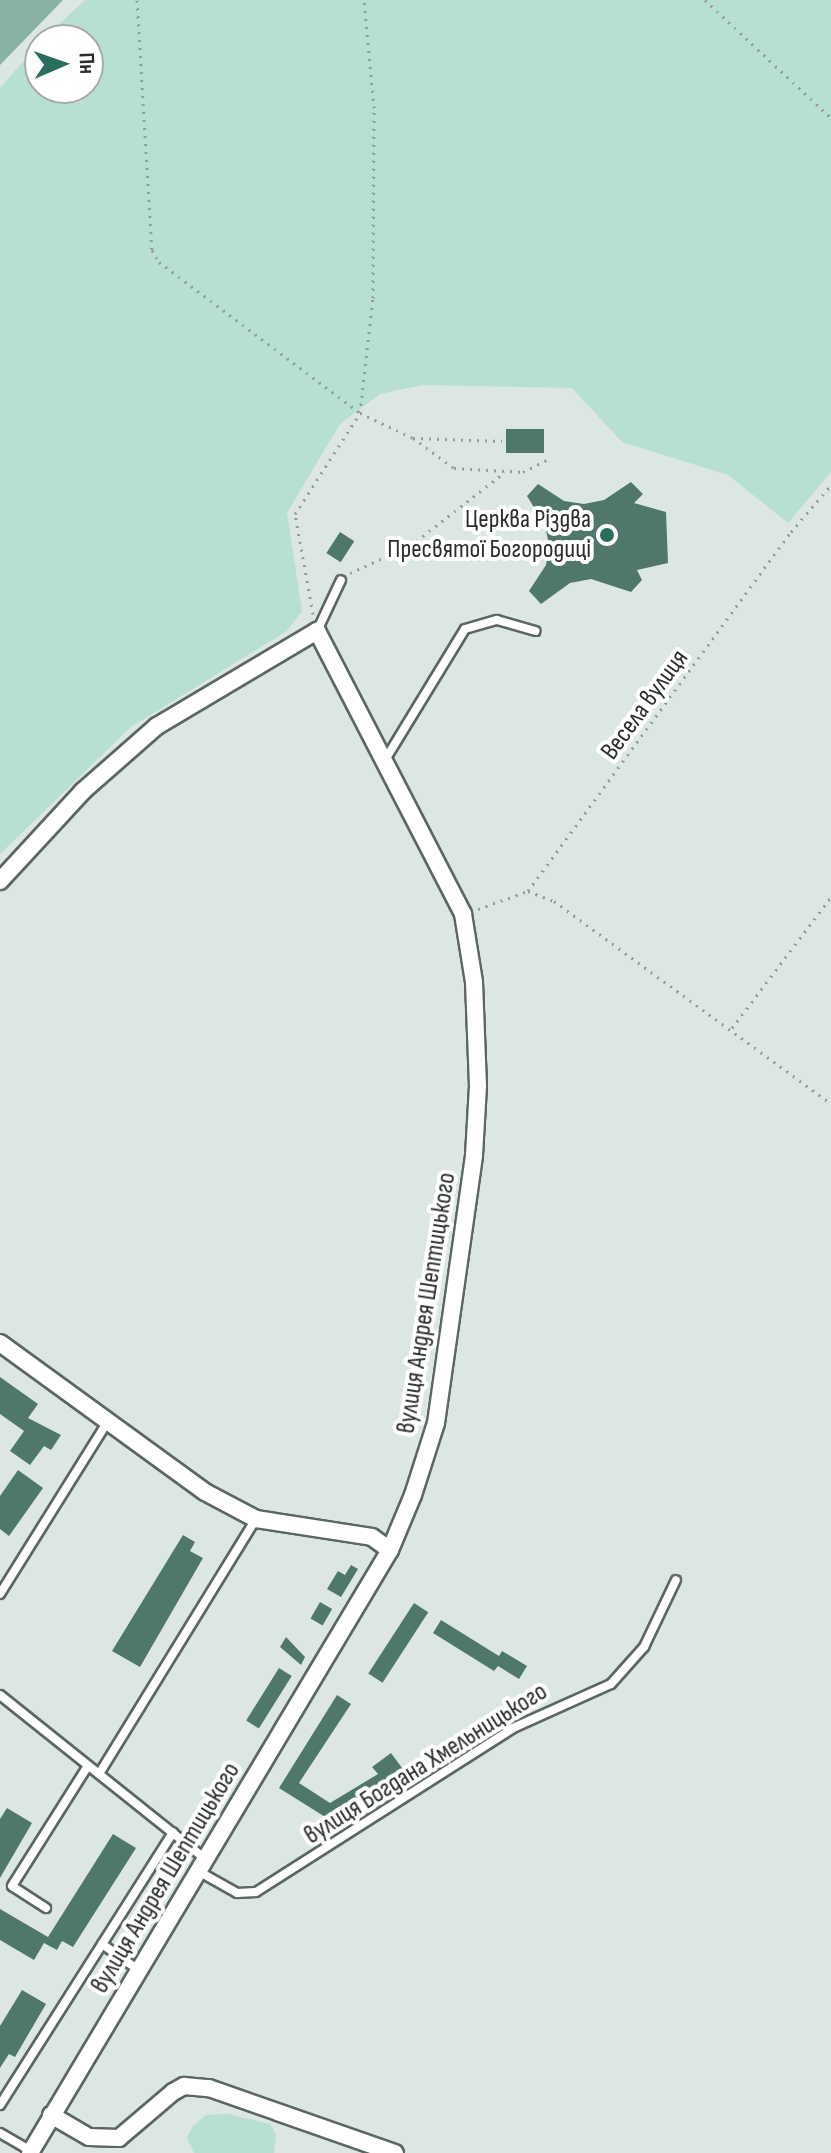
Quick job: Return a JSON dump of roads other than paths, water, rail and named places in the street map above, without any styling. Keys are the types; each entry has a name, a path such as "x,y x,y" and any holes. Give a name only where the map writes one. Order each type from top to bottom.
{"street":[{"name":"вулиця Андрея Шептицького","path":"30,2152 390,1550 436,1423 474,1156 478,1086 474,982 463,914 317,631"},
{"path":"0,881 83,791 157,726 317,631"},
{"path":"0,1343 205,1492 256,1519 358,1534 390,1550"},
{"path":"51,2115 89,2137 119,2138 173,2092 184,2086 209,2088 395,2153"}],"lane":[{"path":"317,631 341,580"},
{"path":"385,760 465,629 497,620 535,631"},
{"path":"0,1594 107,1423"},
{"path":"99,1774 256,1519"},
{"name":"вулиця Богдана Хмельницького","path":"0,1695 173,1832 201,1864 237,1893 256,1892 513,1728 611,1684 644,1647 676,1580"},
{"path":"46,1908 12,1886 88,1766"},
{"path":"0,2105 173,1832"},
{"path":"102,1944 140,1971"},
{"path":"0,2133 30,2152"}],"place":[{"name":"Церква Різдва Пресвятої Богородиці","path":"607,535"}]}
